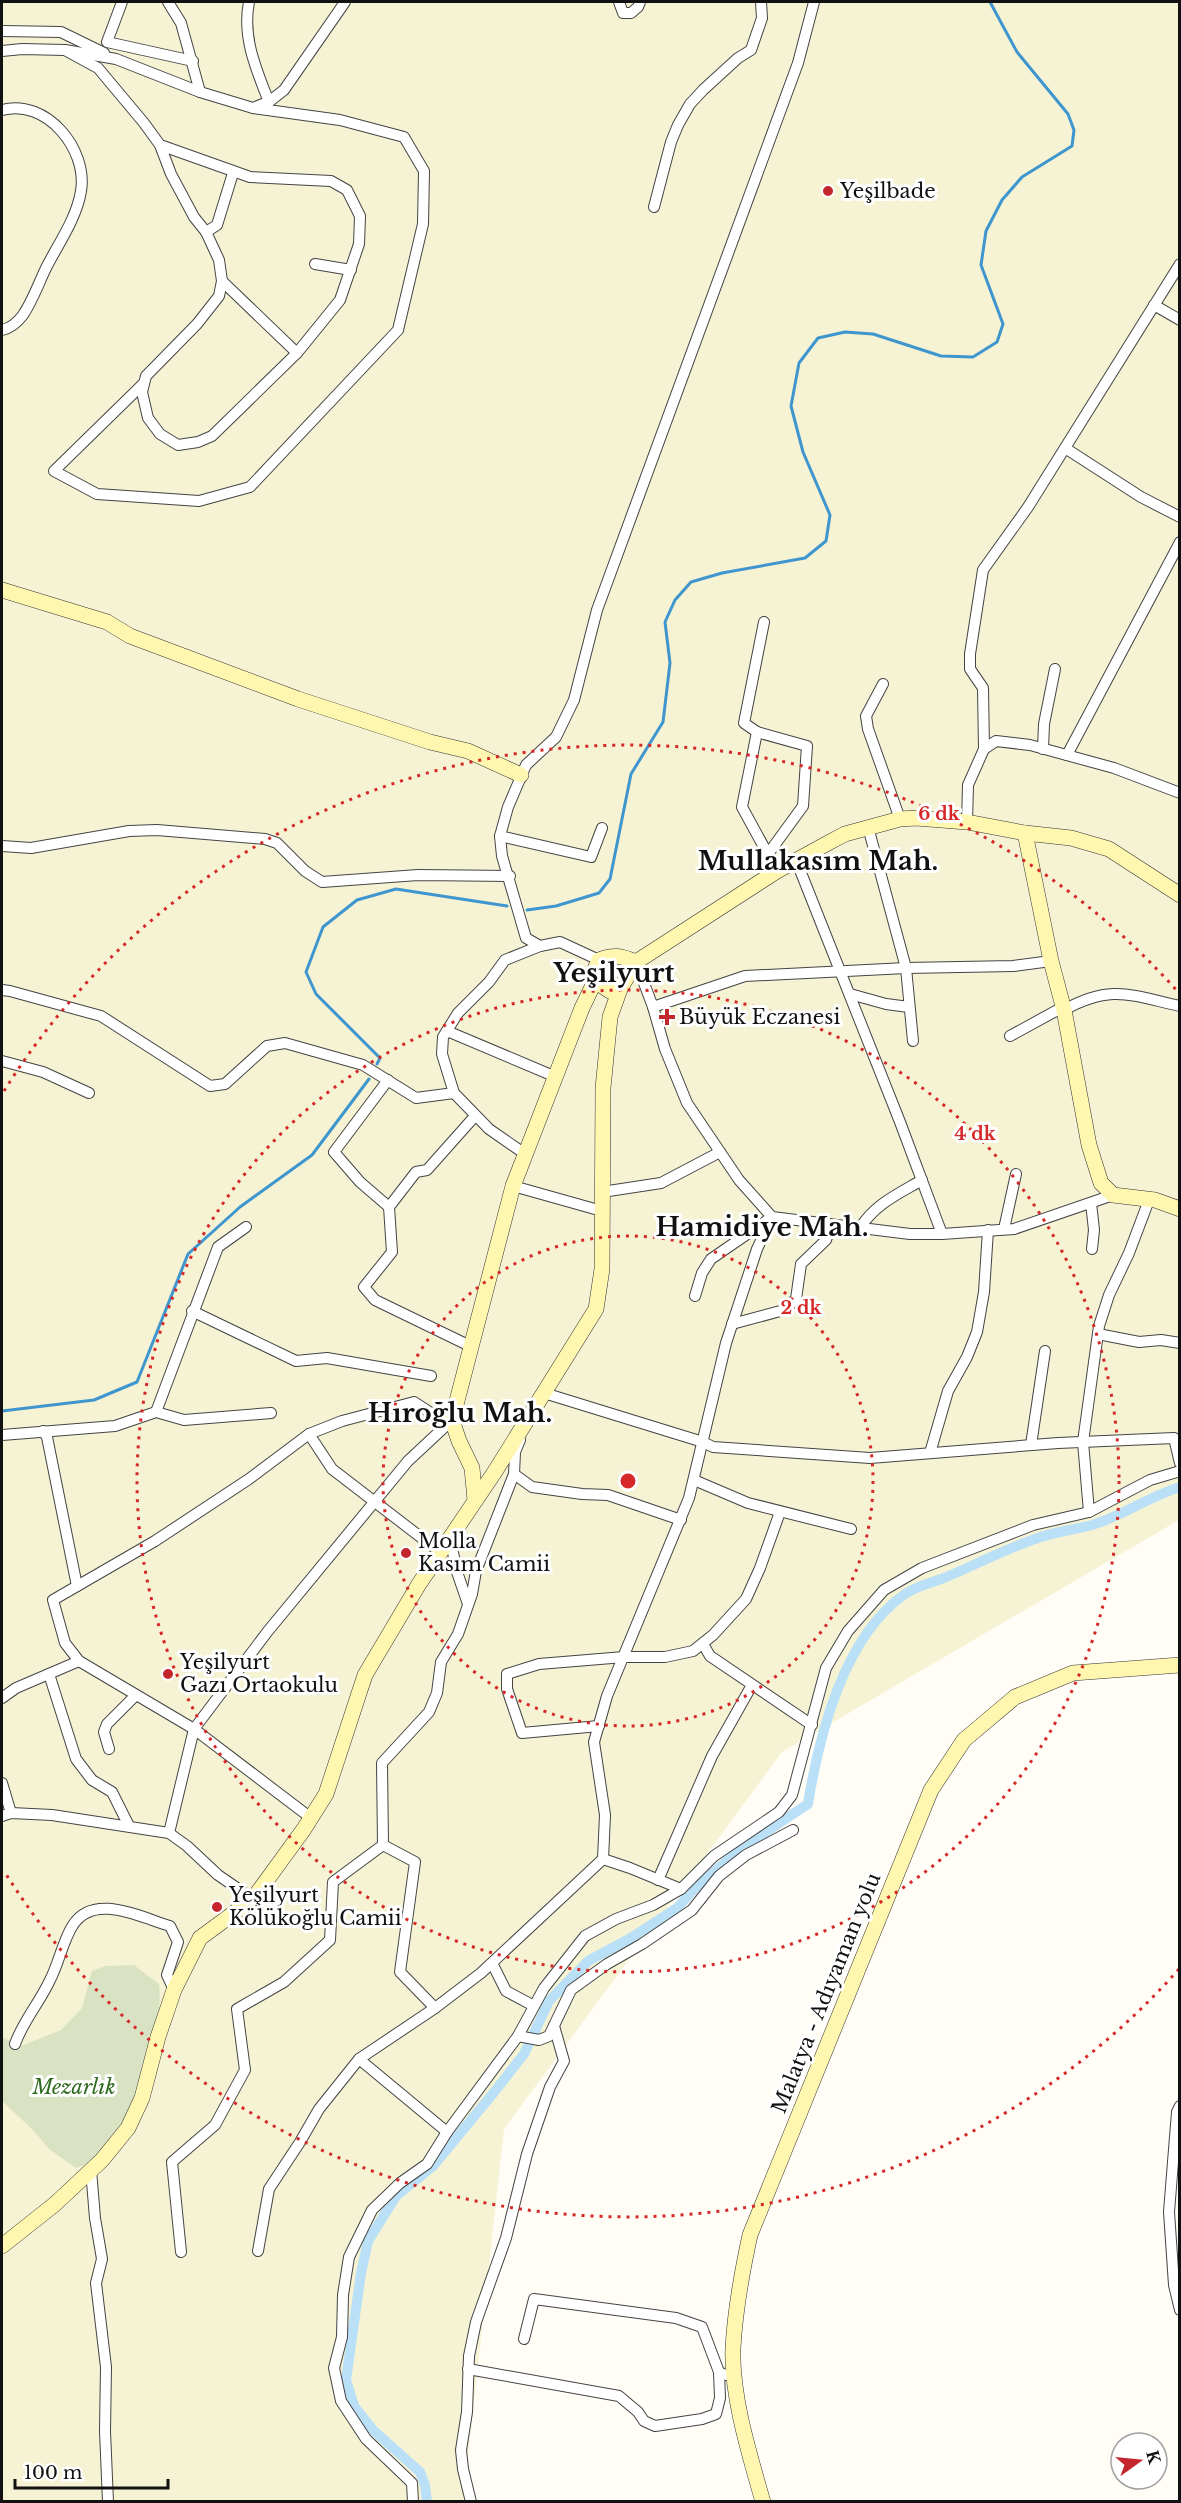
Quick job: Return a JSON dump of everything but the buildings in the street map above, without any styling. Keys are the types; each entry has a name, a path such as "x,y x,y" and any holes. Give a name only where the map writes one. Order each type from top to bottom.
{"main road":[{"path":"2,590 107,622 130,636 298,699 430,742 468,751 522,775"},
{"path":"3,2242 55,2204 91,2170 128,2128 142,2098 158,2037 174,1990 200,1938 253,1899 311,1818 326,1794 365,1674 440,1552 596,1309 602,1269 604,1076 610,1017 620,989 636,962 796,860 845,834 900,819 967,822 1025,833 1071,838 1109,849 1179,895"},
{"path":"1025,833 1051,961 1064,1009 1089,1145 1101,1183 1113,1195 1149,1200 1179,1209"},
{"path":"475,1500 472,1468 459,1442 452,1420 513,1186 595,981 595,969 599,960 617,956 636,962"},
{"path":"595,981 610,991 620,989"},
{"name":"Malatya - Adıyaman yolu","path":"763,2502 740,2418 733,2351 737,2304 750,2235 931,1790 964,1740 1016,1697 1073,1673 1179,1665"}],"street":[{"path":"122,2 108,42 193,61"},
{"path":"168,2 181,23 200,92"},
{"path":"249,2 248,39 251,57 269,102"},
{"path":"253,108 269,102 284,90 345,2"},
{"path":"619,2 623,13 631,13 640,2"},
{"path":"654,207 671,142 678,125 690,104 711,82 751,50 762,18 761,2"},
{"path":"540,946 526,938 514,901 510,876 502,856 500,836 508,807 526,765 556,737 574,700 597,610 798,63 814,2"},
{"path":"2,31 61,32 116,59 200,92 253,108 340,120 404,137 424,171 423,224 398,330 250,487 199,501 97,495 54,471 144,382"},
{"path":"2,51 65,50 116,59"},
{"path":"65,50 98,68 160,145 171,174 194,217 206,232 219,260 222,281 219,296 197,324 146,376 144,382 142,392 148,418 160,434 178,445 198,442 212,436 297,353 340,300 359,244 360,216 347,190 331,181 250,177 233,173 160,145"},
{"path":"2,110 9,108 37,111 54,122 76,153 81,174 81,192 68,226 23,315 11,328 2,330"},
{"path":"206,232 217,225 233,173"},
{"path":"315,264 351,270"},
{"path":"967,822 969,784 984,748 983,688 970,669 970,654 983,570 1028,507 1179,264"},
{"path":"222,281 297,353"},
{"path":"1154,305 1179,320"},
{"path":"1065,448 1141,497 1179,517"},
{"path":"1067,755 1179,542"},
{"path":"764,622 744,723 757,732 807,746 803,806 768,854"},
{"path":"1043,749 1044,724 1055,669"},
{"path":"883,684 866,716 868,729 900,819"},
{"path":"757,732 742,807 777,871"},
{"path":"984,748 996,741 1043,749 1114,768 1179,793"},
{"path":"868,827 906,968 913,1041"},
{"path":"500,836 591,857 602,828"},
{"path":"2,846 30,848 129,831 157,830 265,839 277,843 305,871 322,882 417,875 510,876"},
{"path":"796,860 942,1234"},
{"path":"525,1154 475,1116 454,1093 442,1054 443,1037 458,1013 489,982 506,960 540,946 560,942 599,960"},
{"path":"653,1007 745,976 906,968 1013,966 1051,961"},
{"path":"636,962 653,1007 665,1049 687,1103 739,1180 772,1217 860,1228 942,1234 1004,1229 1036,1222 1113,1195"},
{"path":"2,990 10,990 101,1016 210,1086 225,1084 267,1046 285,1043 363,1065 416,1098 454,1093"},
{"path":"1010,1036 1087,997 1113,992 1179,1006"},
{"path":"850,994 886,1004 909,1007"},
{"path":"447,1031 556,1077"},
{"path":"2,1061 43,1072 89,1093"},
{"path":"388,1080 333,1152 360,1182 389,1207"},
{"path":"470,1346 375,1300 364,1287 392,1252 389,1207 416,1172 428,1170 475,1116"},
{"path":"602,1192 661,1183 720,1152"},
{"path":"1004,1229 1016,1174"},
{"path":"860,1228 870,1213 879,1206 922,1180"},
{"path":"513,1186 602,1211"},
{"path":"1089,1512 1083,1442 1098,1334 1109,1295 1129,1254 1149,1200"},
{"path":"1091,1203 1094,1230 1092,1249"},
{"path":"694,1296 702,1273 711,1258 772,1217"},
{"path":"258,2251 269,2189 319,2109 358,2059 435,2008 492,1963 603,1859 605,1815 594,1742 607,1696 681,1520 694,1480 732,1324 757,1249 772,1217"},
{"path":"732,1324 766,1317 784,1310 796,1299 801,1264 826,1240 831,1225"},
{"path":"156,1412 172,1373 192,1311 218,1247 246,1227"},
{"path":"930,1453 948,1391 967,1357 977,1332 984,1292 988,1230"},
{"path":"192,1311 296,1361 327,1358 431,1376"},
{"path":"1098,1334 1139,1342 1161,1340 1179,1343"},
{"path":"1031,1445 1045,1351"},
{"path":"544,1393 703,1442 712,1448 870,1458 1031,1445 1174,1438 1179,1463"},
{"path":"311,1818 194,1729 79,1661 65,1644 53,1600 155,1541 249,1479 309,1434 342,1421 414,1402 437,1417 452,1420"},
{"path":"2,1435 115,1426 156,1412 184,1420 271,1413"},
{"path":"383,1845 382,1763 429,1712 437,1693 441,1662 458,1634 491,1530 514,1474 515,1452 532,1412"},
{"path":"169,1833 194,1729 268,1631 408,1461 452,1420"},
{"path":"43,1431 47,1437 77,1586"},
{"path":"309,1434 332,1469 440,1552"},
{"path":"414,2502 412,2483 366,2439 341,2401 334,2368 342,2337 343,2295 349,2257 372,2210 400,2183 427,2163 447,2132 522,2036 544,1988 585,1936 615,1919 653,1905 681,1889 714,1856 778,1812 786,1803 792,1794 826,1668 848,1631 884,1590 922,1568 1033,1525 1089,1512 1150,1480 1179,1471"},
{"path":"514,1474 532,1487 608,1495 681,1520"},
{"path":"694,1480 748,1503 851,1529"},
{"path":"599,1726 522,1733 507,1689 507,1674 539,1664 624,1657 665,1657 693,1651 714,1635 746,1599 780,1512"},
{"path":"450,1538 457,1572 468,1604"},
{"path":"457,1572 474,1582"},
{"path":"703,1644 710,1656 812,1725"},
{"path":"2,1698 16,1688 79,1661"},
{"path":"49,1674 76,1759 92,1780 112,1792 129,1826"},
{"path":"658,1880 712,1756 752,1685"},
{"path":"109,1749 104,1732 107,1724 136,1695"},
{"path":"2,1783 6,1814 52,1815 169,1833 187,1846 218,1875 253,1899"},
{"path":"522,2036 539,2040 549,2036 572,1990 607,1964 642,1944 692,1910 719,1876 746,1855 793,1830"},
{"path":"383,1845 415,1862 400,1972 435,2008"},
{"path":"181,2252 172,2162 215,2125 245,2070 237,2009 284,1982 330,1940 333,1882 383,1845"},
{"path":"603,1859 681,1889"},
{"path":"15,2044 19,2032 42,1999 73,1925 87,1911 111,1908 170,1926 178,1942 167,1975 174,1990"},
{"path":"492,1963 506,1991 534,2006"},
{"path":"471,2502 461,2450 467,2412 468,2369 476,2322 507,2238 526,2154 550,2087 564,2061 554,2026"},
{"path":"358,2059 447,2132"},
{"path":"1179,2106 1169,2212 1170,2246 1179,2310"},
{"path":"91,2170 95,2218 102,2259 96,2283 106,2367 105,2431 108,2502"},
{"path":"468,2369 619,2396 638,2412 644,2421 655,2426 702,2419 716,2414 720,2398 719,2372 702,2327 676,2318 534,2300 524,2339"},
{"path":"719,2372 736,2380"}],"green space":[{"path":"2,2 1179,2 1179,1520 782,1752 504,2129 463,2501 2,2502"},
{"name":"Mezarlık","path":"134,1965 159,1984 156,2030 148,2059 138,2089 125,2117 110,2141 94,2159 76,2168 49,2149 33,2130 2,2101 2,2037 21,2046 61,2030 82,2008 92,1971 105,1966"}],"waterway":[{"path":"527,910 556,906 599,893 610,879 631,774 663,722 670,663 665,622 675,600 691,582 722,573 805,558 826,541 830,515 803,452 791,406 799,363 818,338 845,332 873,334 941,356 973,357 997,342 1003,324 981,265 986,231 1002,200 1022,177 1072,146 1074,130 1068,114 1017,52 990,2"},
{"path":"377,1064 380,1058 316,994 306,972 323,927 357,900 396,889 507,906"},
{"path":"2,1411 94,1400 137,1382 188,1254 240,1207 312,1155 369,1079"},
{"path":"427,2502 425,2485 420,2472 373,2430 354,2406 346,2380 361,2273 368,2241 396,2196 433,2166 495,2091 524,2054 549,2001 588,1961 631,1938 677,1908 698,1885 746,1845 808,1804 819,1748 838,1689 850,1661 884,1612 916,1588 1035,1539 1092,1525 1114,1517 1158,1495 1180,1487"}],"place":[{"name":"Yeşilbade","path":"828,191"},
{"name":"Büyük Eczanesi","path":"667,1017"},
{"name":"Molla Kasım Camii","path":"406,1553"},
{"name":"Yeşilyurt Gazı Ortaokulu","path":"168,1674"},
{"name":"Yeşilyurt Kölükoğlu Camii","path":"217,1907"}],"district":[{"name":"Mullakasım Mah.","path":"818,861"},
{"name":"Yeşilyurt","path":"614,973"},
{"name":"Hamidiye Mah.","path":"762,1227"},
{"name":"Hıroğlu Mah.","path":"460,1413"}]}
